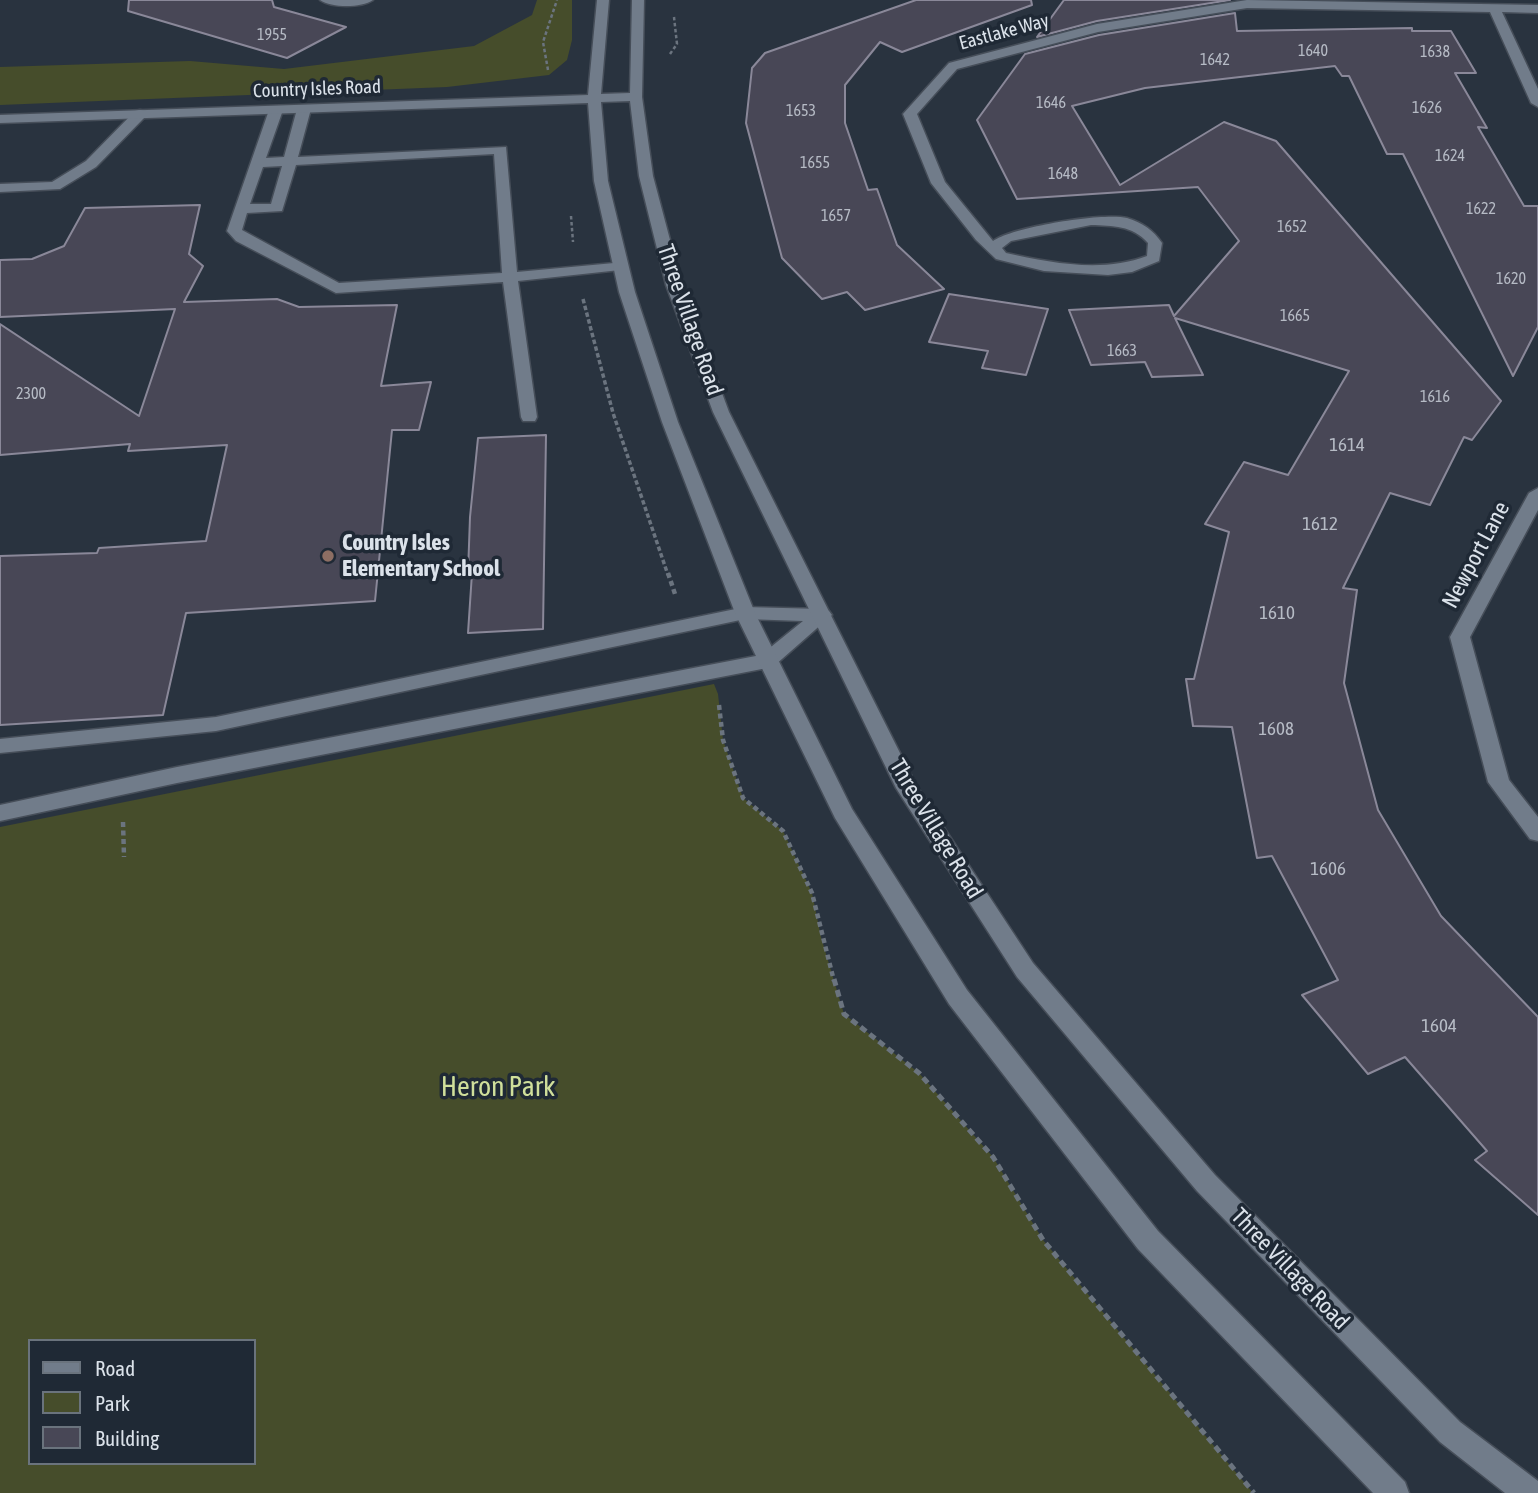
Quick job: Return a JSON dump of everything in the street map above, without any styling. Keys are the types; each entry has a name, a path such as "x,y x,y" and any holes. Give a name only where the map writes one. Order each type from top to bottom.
{"street":[{"path":"326,0 367,0"},
{"name":"Three Village Road","path":"603,0 594,99 601,181 620,265 670,422 745,613 843,812 958,997 1148,1240 1394,1493"},
{"name":"Three Village Road","path":"638,0 636,97 646,176 674,285 721,412 907,789 1025,970 1206,1183 1450,1432 1529,1493"},
{"name":"Eastlake Way","path":"993,248 1006,238 1091,221 1124,222 1145,231 1156,243 1154,258 1128,269 1044,266 1001,256 993,248 938,183 910,114 953,66 1097,28 1247,4 1538,9"},
{"path":"1494,8 1538,103"},
{"name":"Country Isles Road","path":"0,119 636,97"},
{"path":"241,209 277,208 304,109"},
{"path":"276,110 234,231 241,238 336,288 510,277 620,265"},
{"path":"0,188 55,186 92,164 140,114"},
{"path":"257,163 501,150 510,277 529,417"},
{"name":"Newport Lane","path":"1538,493 1460,637 1499,782 1538,833"},
{"path":"0,746 216,724 745,613 822,615"},
{"path":"0,813 177,775 767,661 822,615"}],"path":[{"path":"549,75 543,42 557,0"},
{"path":"571,216 575,270 613,413 678,605"},
{"path":"718,694 723,740 743,798 783,831 812,893 821,937 844,1014 919,1073 993,1157 1043,1240 1254,1493"},
{"path":"123,814 124,857"}],"green space":[{"path":"537,0 572,0 572,40 567,60 549,75 447,87 0,105 0,67 190,61 284,69 474,46 532,15"},
{"name":"Heron Park","path":"714,684 718,694 723,740 743,798 783,831 812,893 821,937 844,1014 919,1073 993,1157 1043,1240 1253,1493 0,1493 0,827"}],"building":[{"path":"129,0 272,0 274,7 346,27 287,58 128,11"},
{"path":"916,0 1031,0 1032,5 902,52 880,42 845,85 845,123 868,190 877,189 897,245 944,289 865,310 847,292 822,299 782,258 746,123 752,68 765,53"},
{"path":"1064,0 1230,0 1097,21 1037,37"},
{"path":"1235,13 1237,31 1412,28 1412,31 1451,31 1476,73 1455,73 1487,128 1478,127 1524,206 1538,206 1538,327 1513,376 1403,154 1387,154 1349,76 1342,76 1335,66 1145,88 1072,106 1120,185 1224,122 1276,141 1501,401 1472,440 1464,437 1430,505 1390,493 1343,588 1357,590 1344,683 1378,810 1441,916 1538,1017 1538,1215 1475,1160 1487,1151 1405,1057 1368,1074 1302,995 1338,980 1272,856 1257,858 1232,727 1193,726 1186,679 1194,679 1229,532 1205,524 1244,462 1288,475 1349,371 1175,318 1203,375 1152,377 1145,362 1091,365 1069,310 1169,305 1174,316 1239,241 1198,187 1017,199 977,120 1025,54 1099,35"},
{"path":"200,205 189,254 203,266 184,302 277,299 299,307 397,305 381,386 431,382 419,430 392,430 375,601 186,613 163,715 0,725 0,556 97,553 99,548 206,541 227,445 128,451 130,444 0,455 0,324 139,416 175,309 0,317 0,260 32,259 64,246 85,208"},
{"path":"949,294 1048,309 1026,375 982,368 988,351 929,342"},
{"path":"546,435 543,629 468,633 472,573 468,573 470,517 478,438"}],"place":[{"name":"Country Isles Elementary School","path":"328,556"}]}
